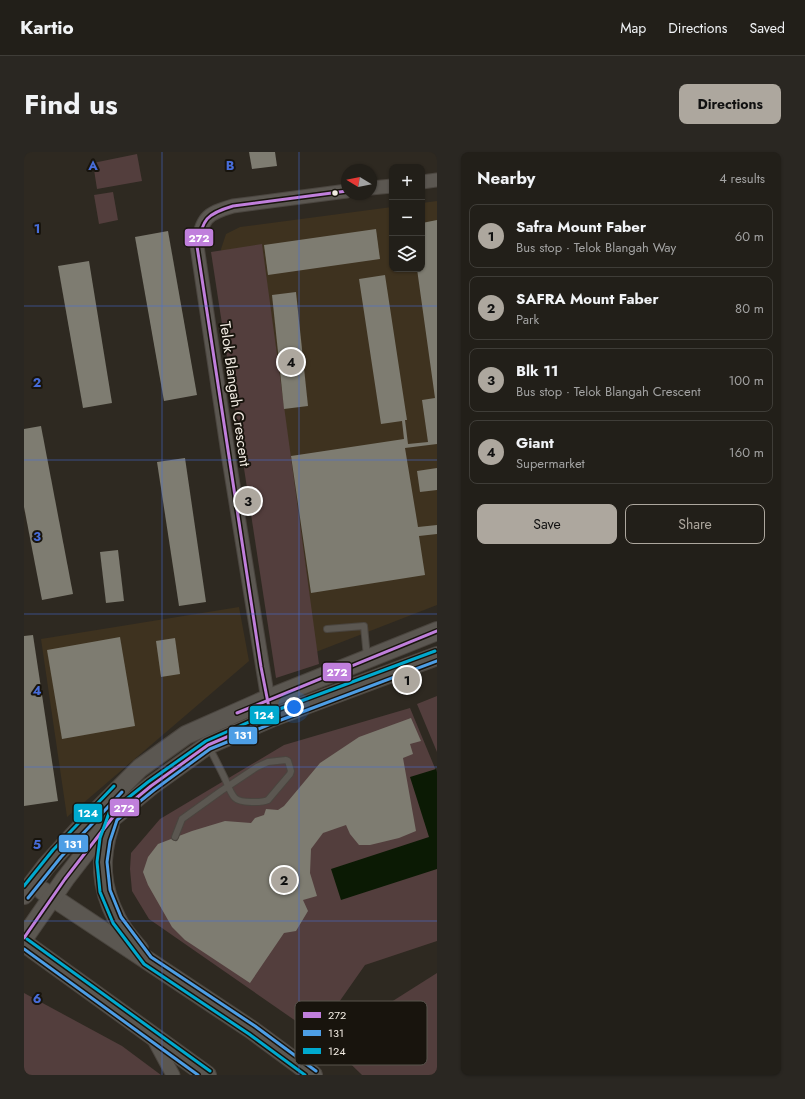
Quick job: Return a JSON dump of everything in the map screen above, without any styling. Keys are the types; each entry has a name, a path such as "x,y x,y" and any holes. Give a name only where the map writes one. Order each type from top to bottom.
{"main road":[{"path":"295,1062 252,1030 148,961 52,898 27,885 84,824 140,768 186,735 267,699 437,631"},
{"path":"24,938 52,898 113,818 151,786 208,746 272,718 437,656"},
{"path":"113,818 105,840 102,862 105,891 117,920 148,961"},
{"path":"24,943 207,1075"},
{"path":"299,1065 313,1075"}],"street":[{"path":"425,182 437,180"},
{"path":"377,187 389,186"},
{"name":"Telok Blangah Crescent","path":"272,718 267,699 229,460 197,246 200,231 206,218 219,210 233,206 341,192"},
{"path":"151,1034 173,1075"}],"lane":[{"path":"326,629 364,626 368,659"},
{"path":"175,837 182,819 228,786 257,767 268,762 283,760 288,762 290,771 289,777 268,800 264,802 259,803 236,799 228,786 208,746"}],"shaded area":[{"path":"137,154 142,181 97,189 93,163"},
{"path":"113,192 118,220 99,224 94,195"},
{"path":"437,201 437,605 285,664 221,249 226,234 240,227 389,207 389,272 425,272 425,203"},
{"path":"262,244 319,664 276,678 211,252"},
{"path":"239,607 249,661 67,817 41,639"},
{"path":"437,696 437,752 417,704"},
{"path":"410,708 437,773 437,941 365,965 340,1001 295,1001 295,1020 149,919 132,891 130,869 131,853 160,819 284,745"},
{"path":"436,769 437,869 341,900 331,869 429,837 410,777"},
{"path":"437,973 437,1075 362,1075 352,1065 427,1065 427,1001 393,1001"},
{"path":"24,993 122,1046 161,1075 24,1075"}],"building":[{"path":"249,152 275,152 277,166 252,169"},
{"path":"437,220 437,444 405,448 418,527 437,525 437,534 419,536 425,575 311,593 291,456 404,439 402,421 381,424 359,279 385,275 407,420 405,420 408,444 428,442 422,400 435,398 417,272 425,272 425,222"},
{"path":"376,229 380,259 268,275 264,245"},
{"path":"168,231 197,395 164,401 135,237"},
{"path":"89,261 112,403 83,408 58,266"},
{"path":"296,292 308,406 284,409 272,295"},
{"path":"41,426 73,594 42,600 24,507 24,429"},
{"path":"185,458 206,602 179,606 157,462"},
{"path":"437,468 437,490 420,492 417,471"},
{"path":"118,550 124,601 106,603 100,552"},
{"path":"33,635 58,801 24,806 24,636"},
{"path":"120,637 135,726 62,739 47,650"},
{"path":"175,638 180,674 161,677 156,641"},
{"path":"411,718 421,741 410,744 413,754 403,758 416,831 399,838 370,845 359,845 350,834 346,825 323,833 311,849 310,873 317,896 303,900 308,911 296,931 284,933 250,983 185,940 172,927 148,885 143,872 148,857 158,844 192,831 225,821 251,823 255,818 264,815 266,809 278,810 284,806 320,763 359,737"}],"transit line":[{"name":"272","path":"24,938 65,879 113,817 151,786 208,745 271,718 261,667 197,246 201,229 207,219 211,215 224,209 233,206 341,192"},
{"name":"272","path":"237,713 437,631"},
{"name":"124","path":"305,1075 249,1034 144,964 113,923 100,892 97,862 100,838 109,813 148,782 206,741 269,713 435,651"},
{"name":"131","path":"295,1056 255,1026 151,957 121,917 110,890 107,862 110,841 117,820 154,790 210,749 273,723 437,661"},
{"name":"124","path":"24,886 53,850 114,786"},
{"name":"131","path":"28,898 61,857 122,792"},
{"name":"124","path":"27,939 210,1071"},
{"name":"131","path":"24,949 198,1075"},
{"name":"131","path":"308,1065 316,1071"}],"place":[{"name":"Giant","path":"291,362"},
{"name":"Blk 11","path":"248,501"},
{"name":"Safra Mount Faber","path":"407,680"},
{"name":"SAFRA Mount Faber","path":"284,880"}]}
